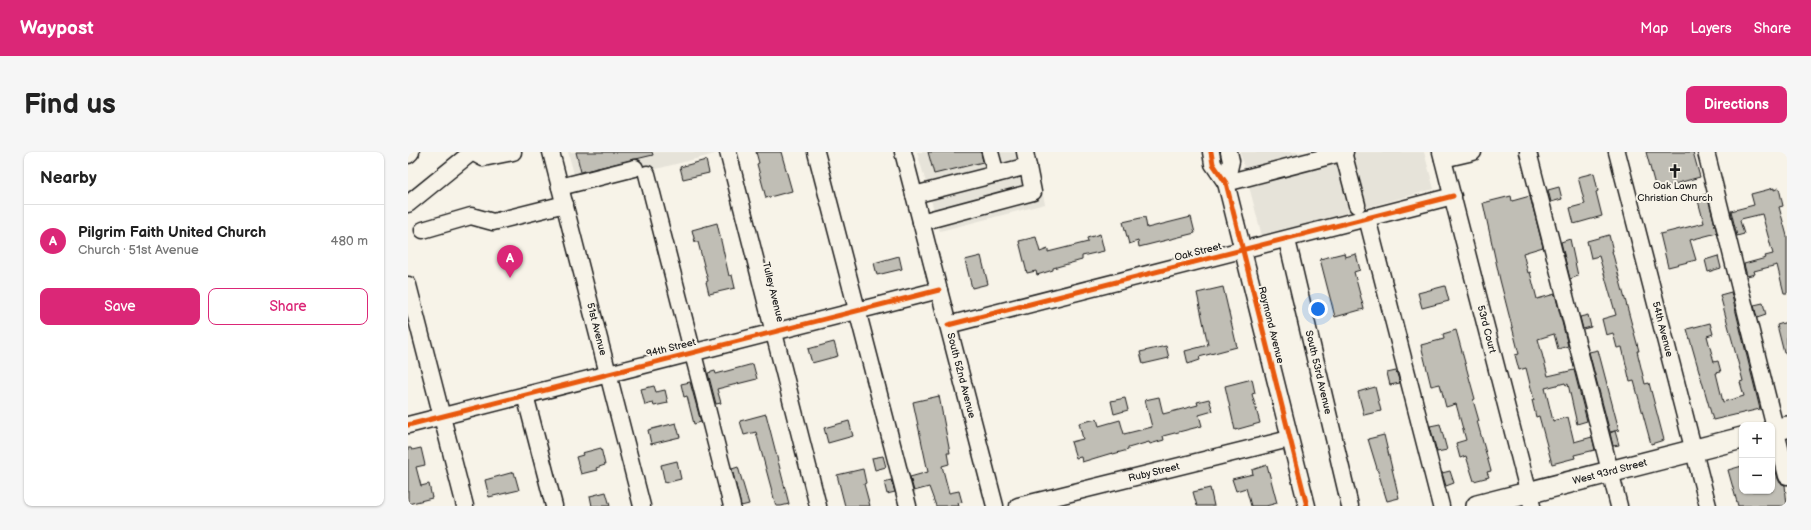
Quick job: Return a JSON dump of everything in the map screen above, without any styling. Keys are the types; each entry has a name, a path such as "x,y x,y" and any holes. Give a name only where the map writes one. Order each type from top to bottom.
{"main road":[{"name":"West 93rd Street","path":"1477,506 1530,499 1610,472 1739,439"}],"street":[{"path":"408,155 412,152"},
{"path":"408,204 472,152 483,158 513,152"},
{"name":"51st Avenue","path":"551,152 642,506"},
{"name":"Tulley Avenue","path":"728,152 818,506"},
{"path":"816,152 908,506"},
{"name":"South 52nd Avenue","path":"903,152 995,506"},
{"path":"990,152 996,174"},
{"name":"Raymond Avenue","path":"1211,152 1213,164 1226,182 1289,439 1307,506"},
{"name":"Raymond Avenue","path":"1226,182 1231,161 1229,152"},
{"path":"1226,182 1344,152 1357,205"},
{"path":"1442,156 1473,152"},
{"path":"1528,152 1619,506"},
{"name":"54th Avenue","path":"1617,152 1708,506"},
{"path":"1706,152 1778,429 1787,476"},
{"name":"53rd Court","path":"1442,156 1530,499"},
{"path":"914,195 996,174 1026,159 1034,192 921,222"},
{"path":"560,187 641,171 693,352 732,506"},
{"name":"Oak Street","path":"948,325 1287,240 1452,196"},
{"path":"423,230 471,216 493,222 564,204"},
{"path":"1367,218 1441,506"},
{"name":"South 53rd Avenue","path":"1287,240 1350,506"},
{"path":"408,285 465,506"},
{"name":"94th Street","path":"408,425 939,290"},
{"path":"525,395 554,506"},
{"name":"Ruby Street","path":"1018,506 1289,439"}],"shaded area":[{"path":"568,152 714,152 715,154 578,189"},
{"path":"917,152 1034,152 1045,204 940,231"},
{"path":"1240,152 1424,152 1434,189 1262,236"}],"building":[{"path":"576,152 652,152 653,155 581,172"},
{"path":"756,152 781,152 792,191 766,198 757,164 759,163"},
{"path":"928,152 981,152 983,162 934,174"},
{"name":"Oak Lawn Christian Church","path":"1646,152 1693,152 1700,177 1656,189"},
{"path":"706,160 709,173 683,179 680,167"},
{"path":"1594,173 1598,191 1596,192 1602,216 1574,224 1570,208 1585,204 1578,177"},
{"path":"1559,187 1562,199 1551,202 1548,190"},
{"path":"1774,188 1774,190 1779,188 1783,206 1779,207 1787,236 1787,293 1784,293 1777,265 1754,271 1755,274 1747,276 1744,264 1766,258 1765,256 1773,254 1762,214 1741,219 1740,221 1744,234 1737,236 1731,211 1754,205 1751,194"},
{"path":"1707,194 1717,233 1690,240 1696,260 1668,267 1660,234 1704,223 1697,197"},
{"path":"1511,196 1512,201 1530,196 1543,247 1523,253 1528,273 1530,272 1537,299 1555,294 1568,346 1558,349 1554,334 1538,339 1548,376 1574,370 1587,421 1577,424 1568,384 1566,385 1565,383 1545,388 1553,421 1568,417 1574,442 1592,437 1595,450 1574,455 1575,458 1552,464 1539,416 1536,417 1532,400 1534,400 1526,368 1519,370 1515,355 1519,354 1500,280 1483,203"},
{"path":"1145,217 1147,228 1191,217 1195,233 1139,247 1138,241 1129,244 1123,222"},
{"path":"717,223 729,276 732,275 735,288 709,294 706,282 708,281 698,242 695,242 692,230"},
{"path":"1100,234 1104,251 1082,256 1082,260 1053,268 1053,270 1037,275 1036,271 1027,273 1019,241 1036,237 1040,252 1048,249 1048,252 1088,242 1087,238"},
{"path":"1609,235 1639,351 1637,351 1645,384 1649,383 1664,440 1651,444 1634,381 1630,382 1622,347 1617,348 1613,333 1606,335 1602,319 1616,315 1599,256 1591,258 1587,241"},
{"path":"1570,239 1578,276 1570,279 1561,242"},
{"path":"1344,253 1345,257 1356,254 1360,270 1354,272 1364,309 1335,317 1320,259"},
{"path":"899,256 902,269 877,275 874,263"},
{"path":"981,256 988,284 972,288 965,260"},
{"path":"1718,256 1721,268 1708,272 1705,260"},
{"path":"1445,286 1449,301 1422,308 1418,293"},
{"path":"1223,287 1237,347 1199,357 1200,360 1188,364 1185,351 1208,345 1197,293"},
{"path":"1731,292 1760,409 1713,420 1687,329 1710,323 1713,334 1707,336 1714,362 1718,361 1721,372 1716,373 1723,402 1744,396 1740,382 1743,381 1720,295"},
{"path":"1763,303 1766,315 1757,318 1754,305"},
{"path":"1588,315 1591,327 1583,329 1580,317"},
{"path":"1787,322 1787,353 1784,353 1777,325"},
{"path":"1456,330 1475,399 1473,400 1479,421 1477,421 1491,471 1487,472 1489,477 1474,481 1466,456 1460,458 1456,443 1466,440 1456,404 1446,407 1440,384 1431,386 1421,345 1444,339 1443,334"},
{"path":"834,342 838,356 812,363 808,349"},
{"path":"1166,346 1169,358 1143,364 1140,352"},
{"path":"1598,350 1619,430 1610,432 1589,352"},
{"path":"753,364 757,379 717,389 721,403 716,404 708,373 715,371 716,374"},
{"path":"1396,371 1400,383 1390,385 1387,373"},
{"path":"1252,379 1255,393 1252,394 1260,423 1235,430 1225,386"},
{"path":"690,382 701,422 694,424 687,396 684,397 681,384"},
{"path":"654,386 656,392 665,390 668,403 654,406 653,403 645,405 641,389"},
{"path":"1375,387 1381,411 1364,415 1358,392"},
{"path":"939,396 950,453 947,453 949,464 942,466 949,493 959,491 962,502 958,503 959,506 936,506 929,487 914,491 910,477 928,472 913,402"},
{"path":"1159,397 1163,414 1198,405 1197,402 1209,399 1213,411 1199,415 1202,426 1163,436 1164,440 1150,444 1149,442 1128,448 1128,450 1082,462 1081,457 1076,458 1071,442 1083,439 1079,423 1097,419 1099,426 1120,420 1124,434 1152,427 1145,400"},
{"path":"1125,398 1128,410 1114,414 1111,401"},
{"path":"766,414 789,504 781,506 776,506 756,432 744,435 740,421"},
{"path":"849,421 853,436 828,443 824,428"},
{"path":"676,423 680,437 651,444 648,430"},
{"path":"1440,424 1447,450 1437,452 1430,426"},
{"path":"1615,431 1619,445 1613,446 1610,433"},
{"path":"1384,435 1399,498 1387,501 1368,439"},
{"path":"408,448 411,448 412,450 421,448 425,465 416,467 421,486 429,484 432,498 408,504"},
{"path":"601,448 605,465 596,468 597,470 581,474 576,457 583,455 582,453"},
{"path":"883,456 886,467 875,470 872,458"},
{"path":"677,461 681,479 665,483 661,465"},
{"path":"1267,465 1277,503 1266,506 1251,506 1246,488 1236,491 1232,479 1253,474 1252,470"},
{"path":"738,467 749,504 741,506 732,469"},
{"path":"1739,467 1739,494 1775,494 1775,467 1780,483 1785,485 1787,506 1738,506 1728,470"},
{"path":"863,469 866,483 864,484 870,506 845,506 837,475"},
{"path":"1450,471 1454,483 1446,486 1442,473"},
{"path":"514,472 519,490 489,497 485,480"},
{"path":"891,480 895,492 887,494 884,482"},
{"path":"1210,488 1214,506 1197,506 1193,492"},
{"path":"606,492 610,506 592,506 590,496"}],"cycle path":[{"path":"1211,152 1213,164 1226,183 1307,506"},
{"path":"948,325 1453,196"},
{"path":"408,425 939,290"}],"place":[{"name":"Oak Lawn Christian Church","path":"1675,171"},
{"name":"Pilgrim Faith United Church","path":"510,278"}]}
